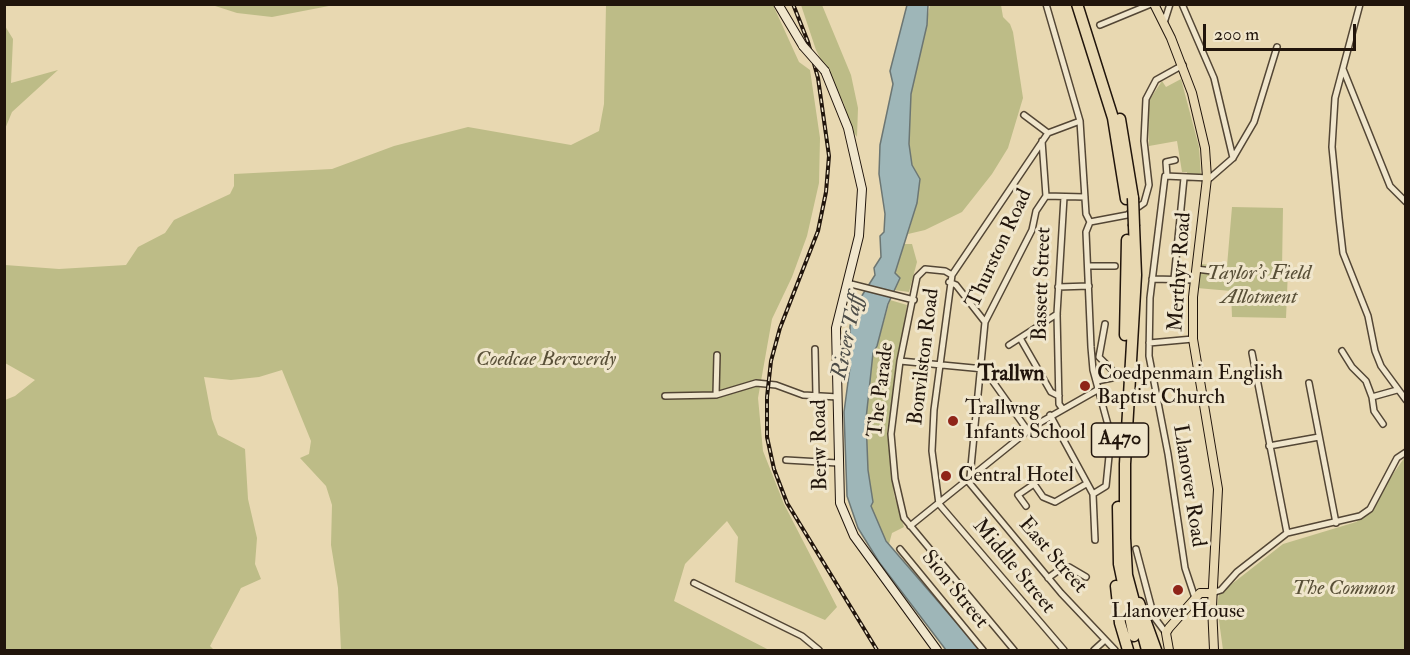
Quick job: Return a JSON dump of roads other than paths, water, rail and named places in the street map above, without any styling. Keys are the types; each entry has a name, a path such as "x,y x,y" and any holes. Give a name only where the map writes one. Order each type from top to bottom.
{"highway":[{"name":"A470","path":"1077,4 1113,118 1129,199"},
{"name":"A470","path":"1085,4 1119,117 1129,199 1136,275 1125,503 1127,575 1147,651"},
{"name":"A470","path":"1131,227 1117,542 1129,620 1139,651"},
{"path":"1117,542 1113,558 1118,610 1128,651"},
{"path":"1127,575 1136,590 1156,651"}],"main road":[{"name":"Berw Road","path":"778,4 802,46 825,71 848,128 862,189 859,236 836,328 840,503 854,536 937,651"},
{"name":"Merthyr Road","path":"1152,4 1164,23 1183,65 1198,116 1207,178 1195,280 1193,339 1218,489 1212,592 1214,651"},
{"path":"1169,651 1166,633 1195,598 1203,592 1212,592"}],"street":[{"path":"1046,4 1080,121 1086,214 1090,222 1086,232 1091,347 1111,436 1106,486 1095,493"},
{"path":"1100,25 1152,4"},
{"path":"1164,23 1170,4"},
{"path":"1182,4 1214,78 1233,158"},
{"path":"1360,4 1335,98 1332,147 1343,252 1368,316 1375,351 1397,390 1404,396"},
{"path":"1166,176 1207,178 1214,176 1233,158 1254,122 1277,47"},
{"path":"1090,222 1127,215 1144,202 1149,185 1144,141 1146,99 1156,80 1183,65"},
{"path":"1342,67 1390,186 1406,202"},
{"path":"1024,115 1048,133 1080,121"},
{"name":"Bonvilston Road","path":"939,504 932,451 939,364 952,275 1048,133"},
{"name":"Thurston Road","path":"968,478 985,322 1032,230 1036,211 1046,196 1042,141"},
{"name":"Llanover Road","path":"1175,159 1162,163 1166,176 1152,279 1149,356 1168,454 1185,568 1195,598"},
{"path":"1174,279 1184,178"},
{"path":"1046,196 1085,197"},
{"name":"Bassett Street","path":"1062,408 1059,396 1057,314 1064,197"},
{"path":"1088,266 1115,266"},
{"name":"The Parade","path":"952,275 937,269 925,268 917,277 900,361 891,443 902,512 910,526 1014,651"},
{"path":"1196,269 1228,273"},
{"path":"1152,279 1195,280"},
{"path":"950,282 956,285 985,322"},
{"path":"849,283 914,300"},
{"path":"1058,286 1089,286"},
{"path":"1010,345 1057,314"},
{"path":"1097,381 1112,378 1113,371 1100,357 1105,324"},
{"path":"1020,339 1051,392 1059,396"},
{"path":"1149,343 1193,339"},
{"path":"815,349 816,396"},
{"path":"1342,351 1352,368 1366,381 1374,411 1383,424"},
{"path":"1252,353 1287,534"},
{"path":"716,395 717,355"},
{"path":"900,361 984,369 1028,430"},
{"path":"665,396 716,395 756,383 776,385 802,395 838,397"},
{"path":"1309,383 1336,523"},
{"path":"910,526 1028,430 1062,408 1099,389"},
{"path":"1371,397 1397,390"},
{"path":"1050,415 1086,484 1095,493 1095,540"},
{"path":"1269,446 1319,437"},
{"path":"1212,592 1221,590 1237,572 1287,534 1360,516 1371,509 1397,458 1406,452"},
{"path":"786,460 838,463"},
{"name":"East Street","path":"968,478 1048,578 1115,651"},
{"path":"1026,506 1018,495 1032,481 1042,497 1055,502 1086,484"},
{"name":"Middle Street","path":"939,504 1064,651"},
{"name":"Sion Street","path":"900,549 983,651"},
{"path":"1136,549 1154,617 1166,633"},
{"path":"1048,578 1059,570 1069,567 1086,577"},
{"path":"694,583 794,632 816,649"},
{"path":"1094,651 1105,640"}],"water":[{"path":"907,5 928,5 927,25 911,94 909,144 912,165 920,179 917,203 895,273 900,278 888,304 873,353 866,419 868,470 873,502 871,506 886,541 980,650 946,650 879,562 858,528 847,496 844,412 850,367 850,326 856,305 875,275 874,268 881,257 880,236 884,232 885,214 879,174 880,145 893,84 890,71"}],"railway":[{"path":"793,4 808,42 818,78 829,156 826,192 818,231 780,328 771,361 767,397 767,437 774,469 787,503 877,650"}],"place":[{"name":"Coedpenmain English Baptist Church","path":"1085,386"},
{"name":"Trallwng Infants School","path":"953,421"},
{"name":"Central Hotel","path":"946,476"},
{"name":"Llanover House","path":"1178,590"}],"district":[{"name":"Trallwn","path":"1011,375"}],"park label":[{"name":"Taylor's Field Allotment","path":"1259,286"},
{"name":"Coedcae Berwerdy","path":"546,360"},
{"name":"The Common","path":"1344,589"}],"water label":[{"name":"River Taff","path":"849,337"}]}
